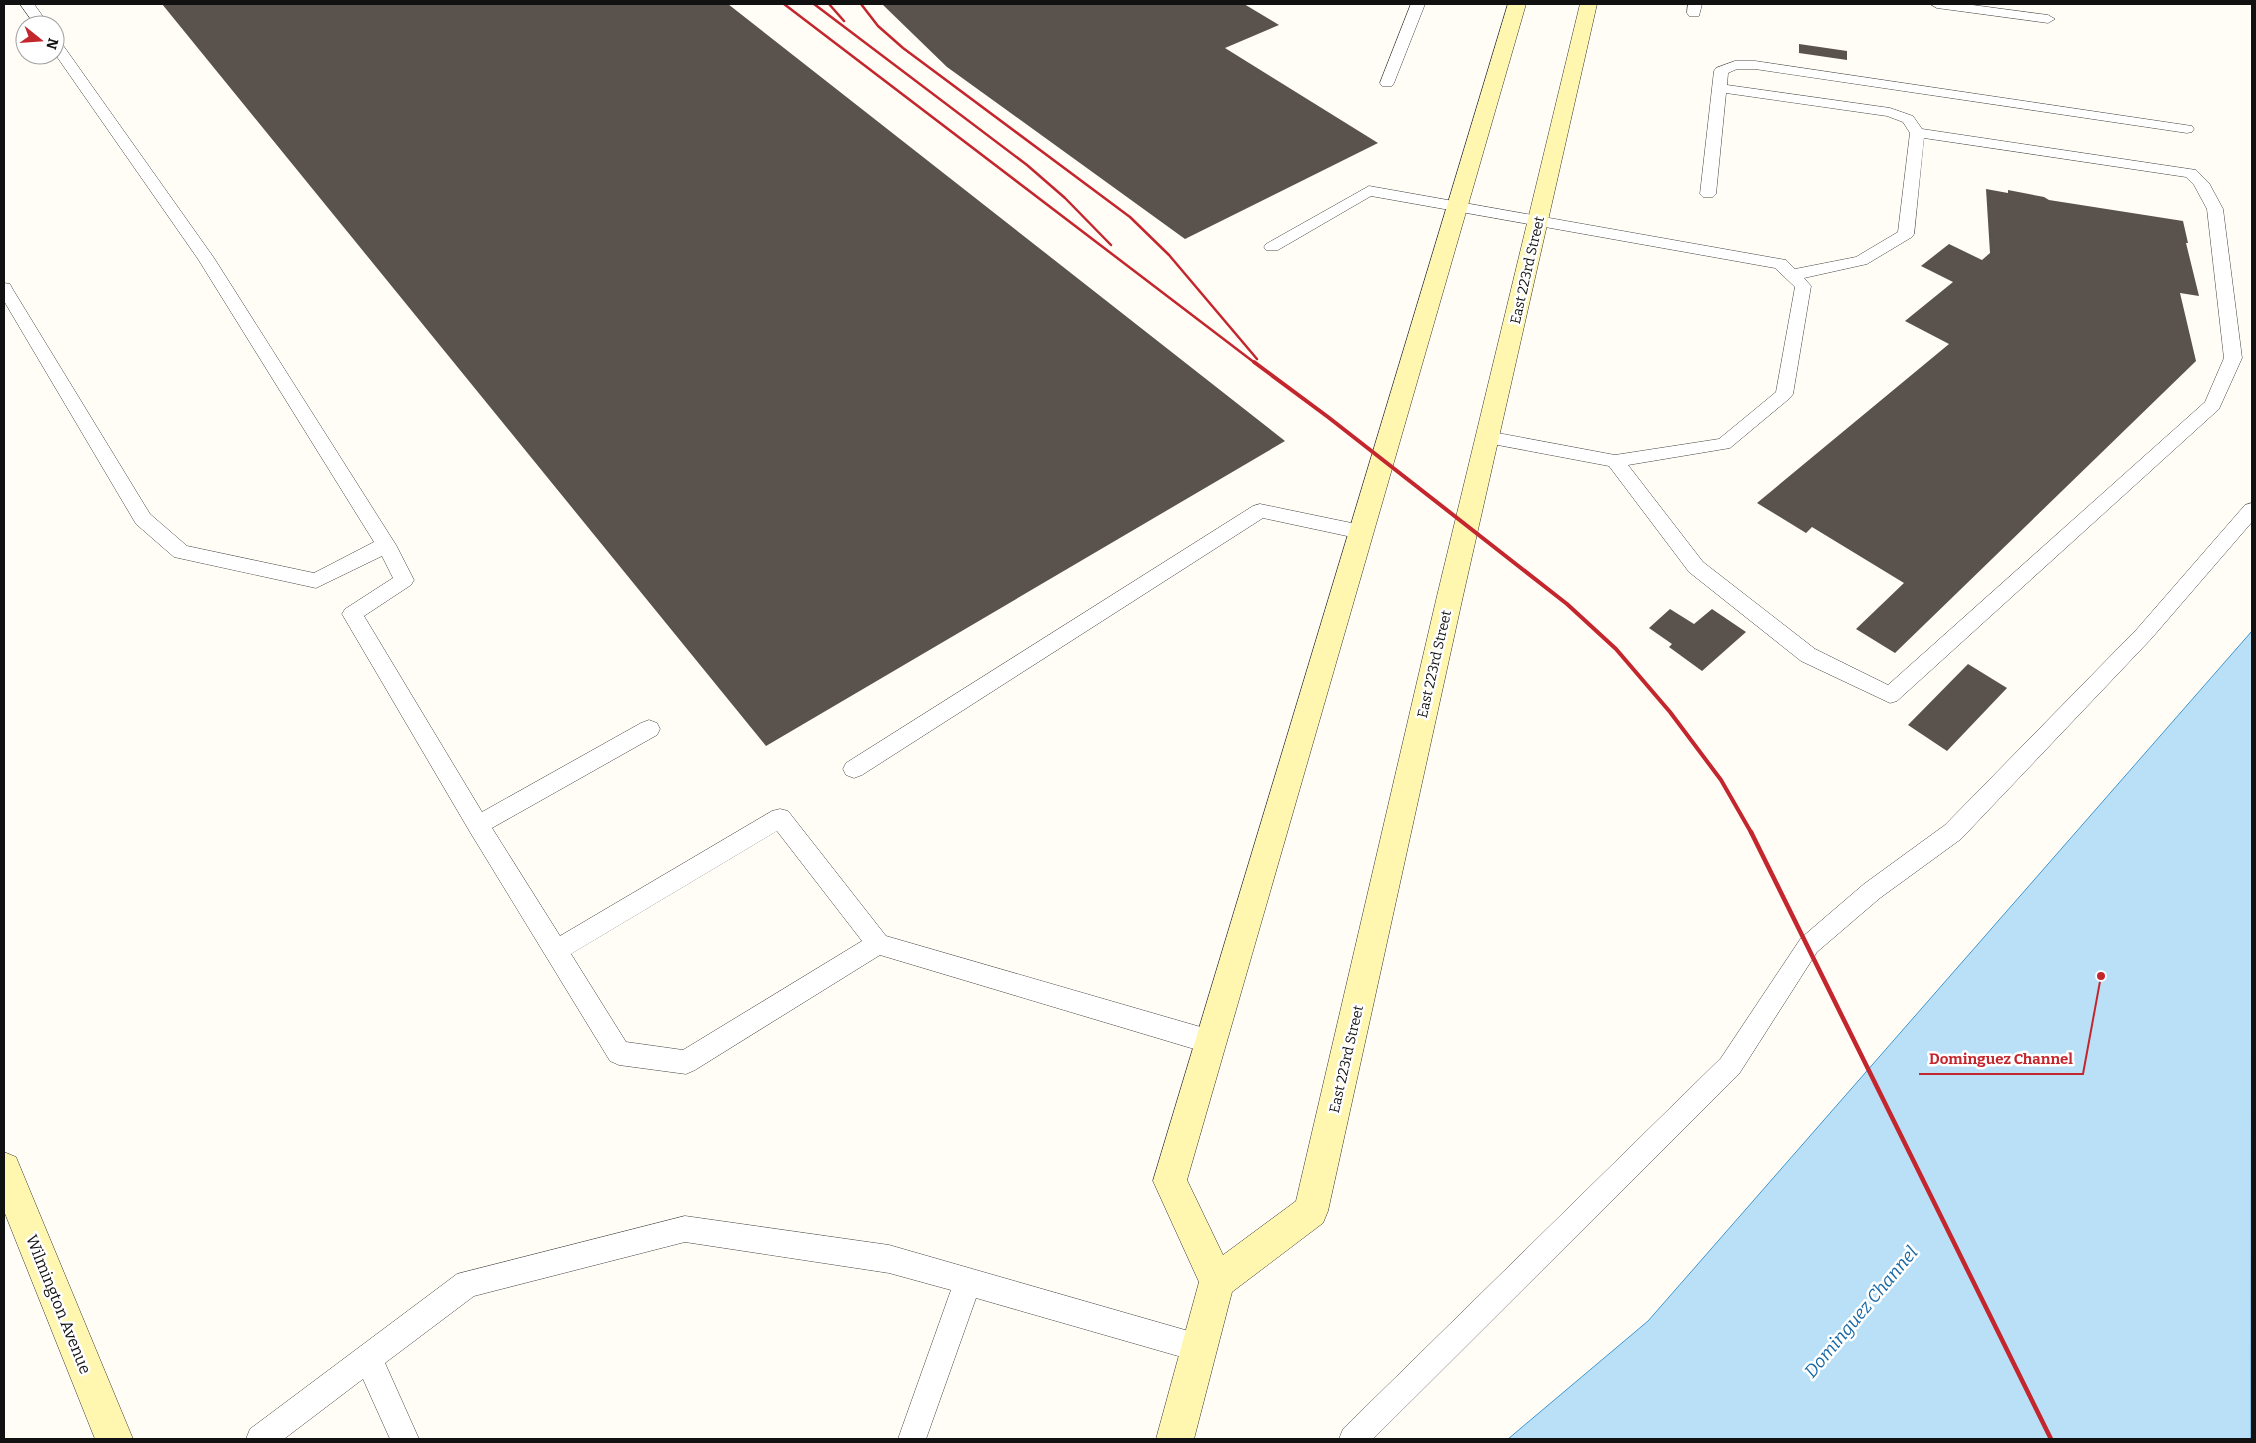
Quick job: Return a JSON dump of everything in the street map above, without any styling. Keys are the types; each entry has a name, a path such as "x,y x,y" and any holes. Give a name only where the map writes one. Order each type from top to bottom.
{"main road":[{"path":"1175,1439 1217,1281 1170,1181 1517,4"},
{"name":"East 223rd Street","path":"1217,1281 1312,1211 1487,437 1589,4"},
{"name":"Wilmington Avenue","path":"4,1169 114,1439"}],"lane":[{"path":"27,4 35,15"},
{"path":"1386,83 1418,4"},
{"path":"1937,4 2048,19"},
{"path":"65,58 206,258 386,545 404,580 352,614 478,826 619,1053 686,1062 878,944"},
{"path":"1708,194 1721,71 1735,65 1755,65 2187,129"},
{"path":"1719,88 1890,112 1908,119 1917,133 1906,234 1861,261 1792,275"},
{"path":"1614,460 1696,567 1808,655 1890,695 2213,405 2233,358 2215,209 2201,183 2191,173 1917,133"},
{"path":"1272,247 1369,191 1538,223 1780,264 1803,286 1784,394 1724,444 1614,460 1487,437"},
{"path":"4,288 143,519 181,552 316,581 386,545"},
{"path":"1353,1439 1730,1066 1809,945 1872,891 1953,832 2144,634 2252,510"},
{"path":"854,769 1260,511 1361,532"},
{"path":"478,826 649,729"},
{"path":"556,951 780,818 878,944 1211,1042"},
{"path":"260,1439 467,1284 686,1229 889,1259 1199,1348"},
{"path":"912,1439 968,1281"},
{"path":"368,1359 405,1439"}],"water":[{"name":"Dominguez Channel","path":"2252,631 2251,1439 1508,1439 1648,1321"}],"building":[{"path":"162,4 728,4 1285,441 766,746"},
{"path":"882,4 1244,4 1279,25 1225,48 1378,143 1185,239 947,67"},
{"path":"1799,44 1847,51 1847,60 1799,53"},
{"path":"1986,189 2008,193 2008,190 2044,197 2049,200 2183,221 2188,243 2186,243 2199,296 2180,293 2196,361 1895,653 1856,629 1904,583 1812,527 1806,533 1757,503 1949,344 1905,321 1953,282 1921,266 1949,244 1982,260 1990,253"},
{"path":"1670,609 1694,624 1712,609 1746,632 1702,671 1669,647 1672,644 1649,628"},
{"path":"1968,664 2007,688 1947,751 1908,725"}],"railway":[{"path":"784,4 1255,363"},
{"path":"814,4 1027,165 1065,198 1111,245"},
{"path":"829,4 844,21"},
{"path":"861,4 878,26 903,48 1130,217 1169,255 1257,359"},
{"path":"1254,362 1328,417 1567,604 1616,649 1670,712 1721,780 1752,834"},
{"path":"1752,834 2051,1439"}],"place":[{"name":"Dominguez Channel","path":"2101,976"}]}
